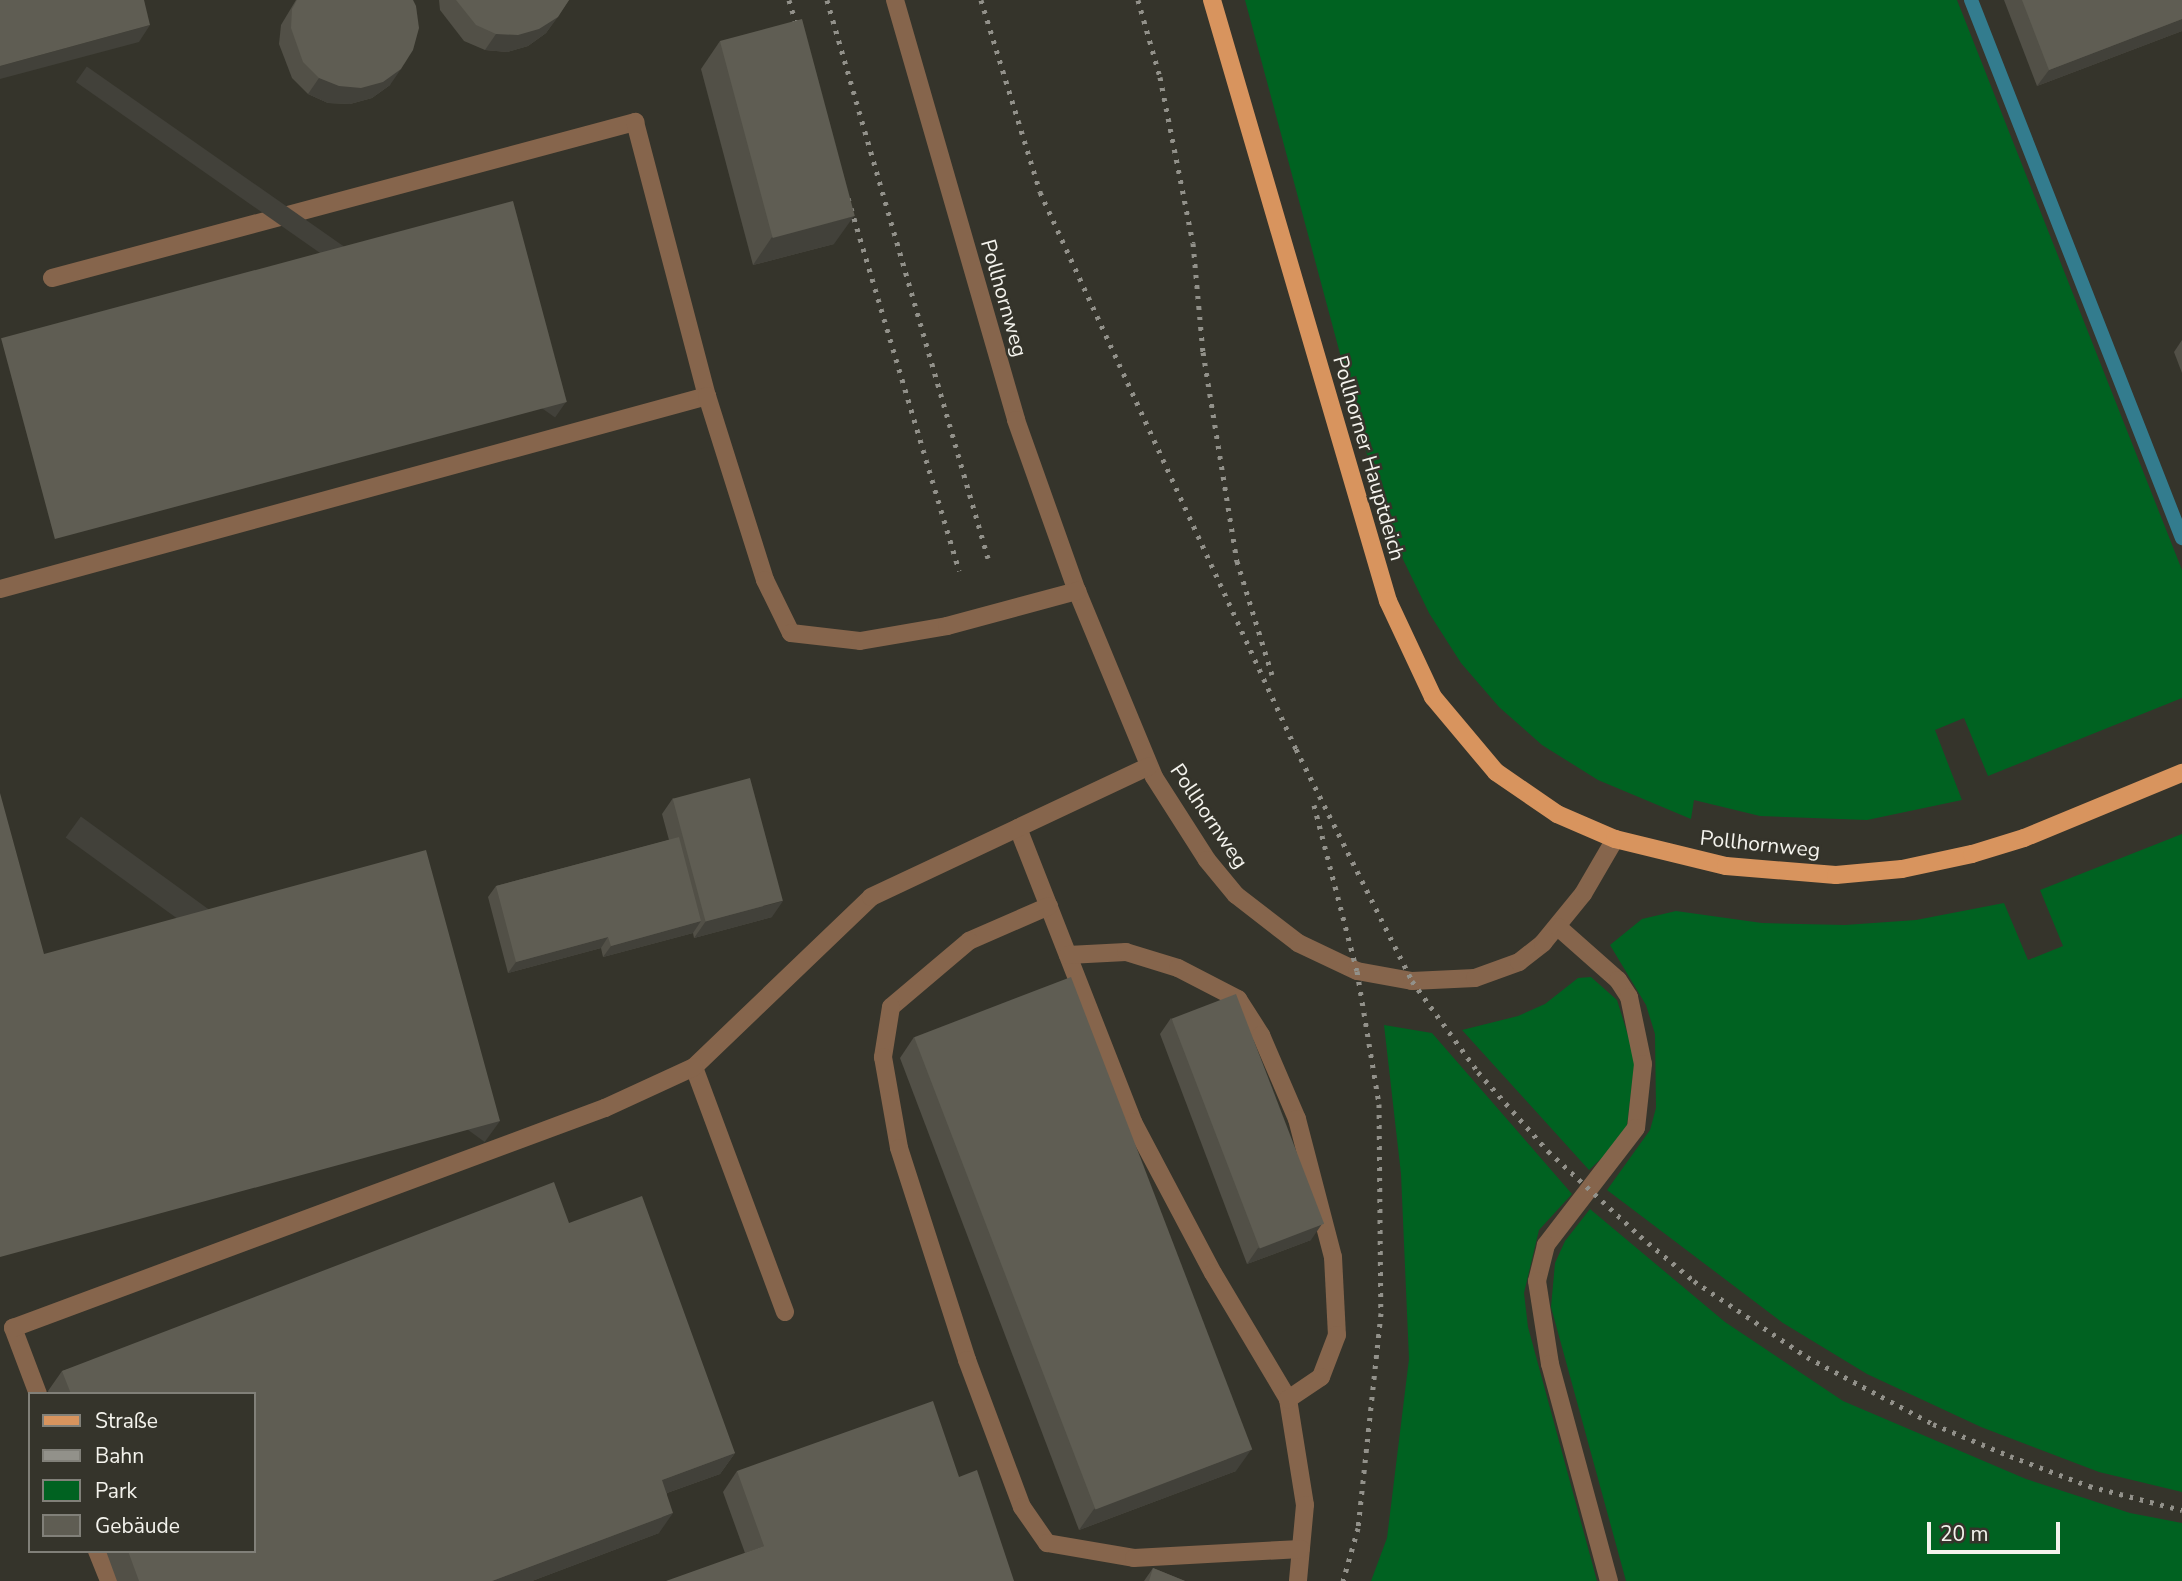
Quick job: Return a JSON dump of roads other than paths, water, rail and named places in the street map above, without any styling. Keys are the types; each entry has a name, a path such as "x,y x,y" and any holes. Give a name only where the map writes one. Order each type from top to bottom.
{"main road":[{"name":"Pollhorner Hauptdeich","path":"1212,0 1364,525 1388,601 1417,670 1459,731 1496,772 1557,814 1615,839"},
{"name":"Pollhornweg","path":"1615,839 1760,872 1836,875 1902,869 2024,838 2182,773"}],"street":[{"name":"Pollhornweg","path":"895,0 1016,420 1077,591 1149,766 1206,860 1236,895 1298,943 1341,965 1412,981 1475,978 1519,962 1558,928 1615,839"},
{"path":"52,278 635,122 707,396 765,580 791,633 860,641 947,626 1077,591"},
{"path":"0,589 707,396"},
{"path":"37,1392 13,1328 605,1108 694,1067 871,897 1149,766"},
{"path":"1018,828 1133,1122 1213,1273 1288,1399 1306,1505 1298,1581"},
{"path":"1049,906 969,942 891,1007 883,1057 899,1148 967,1360 1022,1507 1047,1543 1134,1558 1301,1549"},
{"path":"1558,928 1618,980 1629,996 1643,1064 1636,1128 1546,1245 1537,1281 1550,1364 1609,1581"},
{"path":"1068,955 1126,952 1178,968 1238,999 1261,1035 1297,1119 1333,1257 1337,1335 1321,1377 1288,1399"},
{"path":"694,1067 785,1312"},
{"path":"98,1553 109,1581"}],"waterway":[{"path":"1971,0 2182,538"}],"railway":[{"path":"789,0 801,40"},
{"path":"827,0 988,558"},
{"path":"981,0 1040,192 1296,749 1412,981 1478,1072 1548,1151 1640,1236 1694,1281 1807,1357 1933,1424 2010,1456 2089,1486 2182,1510"},
{"path":"1138,0 1160,77 1193,243 1203,352 1237,561 1272,675"},
{"path":"848,198 959,571"},
{"path":"1314,805 1357,971 1379,1104 1381,1313 1358,1528 1343,1581"}]}
